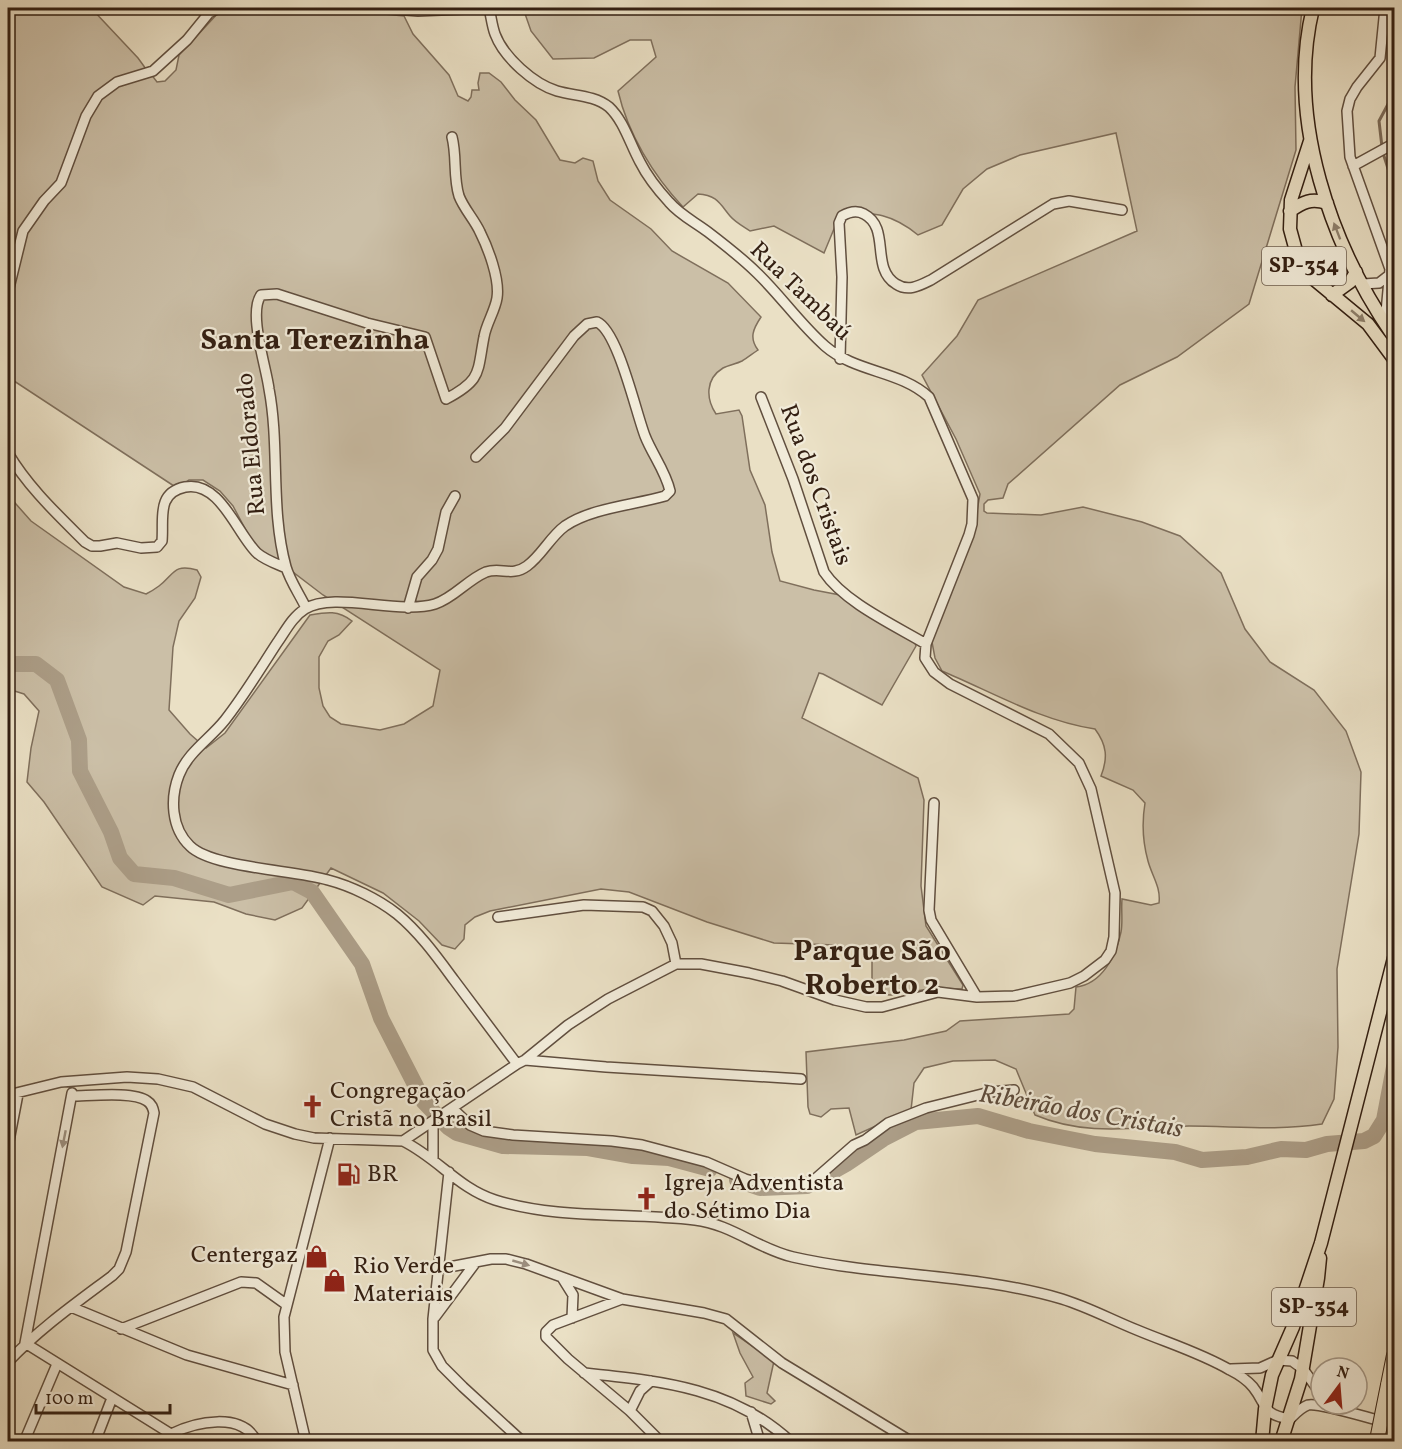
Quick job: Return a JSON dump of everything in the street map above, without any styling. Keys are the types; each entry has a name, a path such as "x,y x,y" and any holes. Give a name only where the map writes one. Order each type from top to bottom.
{"highway":[{"path":"1377,1441 1395,1355"}],"main road":[{"name":"SP-354","path":"1313,8 1306,70 1310,141 1338,235 1356,273 1395,337"},
{"name":"SP-354","path":"1310,141 1295,183 1290,211 1290,229 1296,250 1310,276 1368,324 1395,358"},
{"path":"1290,211 1308,201 1316,200 1327,203"},
{"path":"1332,295 1350,282 1356,273"},
{"name":"SP-354","path":"1262,1442 1265,1409 1272,1375 1293,1327 1321,1243 1395,958"},
{"name":"SP-354","path":"1281,1442 1290,1419 1303,1369 1318,1278 1321,1243"}],"street":[{"path":"8,292 23,231 44,201 61,183 86,116 98,96 117,82 153,71 188,40 209,13 219,8"},
{"path":"379,8 418,11 488,8"},
{"name":"Rua Tambaú","path":"488,8 496,35 504,50 517,64 542,84 593,99 607,106 626,132 640,164 670,204 757,273 805,327 840,359 864,369 904,380 918,387 930,397 973,499 969,535 926,644"},
{"path":"1384,8 1380,58 1357,87 1350,99 1347,111 1350,157 1391,271 1385,323"},
{"name":"Rua Eldorado","path":"306,608 286,568 276,503 274,422 258,325 257,300 261,295 277,294 367,323 424,338 446,399 468,387 482,358 484,336 497,297 495,270 484,241 460,198 452,137"},
{"path":"1353,166 1394,144"},
{"path":"840,359 842,277 839,223 842,216 849,212 860,212 874,222 878,229 884,272 890,281 907,288 915,288 1053,204 1069,201 1122,210"},
{"path":"1363,284 1379,283 1391,271"},
{"path":"476,457 505,429 574,336 587,324 597,322 605,326 622,363 645,436 670,491 665,496 609,509 565,526 530,564 517,573 489,571 472,579 445,600 408,608 348,603 306,608 291,622 223,723 187,759 178,777 175,792 174,820 181,834 191,848 205,855 236,864 277,869 327,880 349,888 396,913 432,951 521,1062 801,1079"},
{"name":"Rua dos Cristais","path":"761,397 819,560 831,583 845,595 926,644"},
{"path":"8,453 18,470 43,500 85,542 92,546 117,543 141,548 157,547 162,541 162,509 167,498 182,488 192,486 203,489 226,508 259,555 286,568"},
{"path":"408,608 417,577 432,560 438,549 446,512 455,496"},
{"path":"403,1141 521,1062 568,1025 608,999 676,964 701,964 749,973 782,981 835,1000 866,1007 882,1007 938,992 977,997 1014,996 1060,986 1096,968 1112,951 1115,893 1091,789 1080,763 1049,734 950,684 934,672 925,658 926,644"},
{"path":"934,803 929,910 931,920 977,997"},
{"path":"498,917 584,905 643,907 652,911 664,926 672,943 676,964"},
{"path":"8,1095 61,1082 127,1077 182,1083 212,1095 277,1129 314,1138 403,1141 433,1159 461,1184 474,1192 520,1206 573,1214 703,1221 728,1228 792,1257 974,1281 1044,1294 1083,1306 1229,1369 1251,1384 1265,1409 1272,1414 1290,1419 1300,1409 1309,1406"},
{"path":"25,1343 74,1081"},
{"path":"449,1110 470,1125 484,1131 642,1145 706,1162 745,1179 760,1183 792,1185 806,1184 814,1180 854,1145 888,1123 926,1108 990,1092 1014,1090"},
{"path":"8,1146 18,1094"},
{"path":"8,1362 25,1343 112,1276 119,1269 123,1260 154,1113 152,1106 146,1099 136,1096 72,1096"},
{"path":"433,1159 434,1121"},
{"path":"306,1442 292,1385 284,1336 284,1317 330,1138"},
{"path":"449,1172 433,1319 433,1350 438,1361 463,1387 523,1442"},
{"path":"440,1269 491,1259 506,1259 622,1299 726,1319 782,1363 912,1442"},
{"path":"433,1319 476,1263"},
{"path":"563,1279 573,1295 572,1318"},
{"path":"121,1329 242,1282 256,1283 287,1305"},
{"path":"622,1299 548,1328 546,1337 584,1373 630,1411 661,1442"},
{"path":"71,1307 187,1355 292,1385"},
{"path":"25,1343 170,1438 193,1425 218,1422 238,1425 254,1437"},
{"path":"1229,1369 1249,1370 1278,1360 1292,1361 1303,1369 1309,1379"},
{"path":"24,1442 57,1364"},
{"path":"584,1373 651,1381 701,1391 751,1412 769,1423 791,1442"},
{"path":"630,1411 640,1391 651,1381"},
{"path":"95,1442 112,1398"},
{"path":"751,1412 760,1442"},
{"path":"1360,1416 1395,1424"}],"shaded area":[{"path":"8,8 91,8 146,69 95,95 58,182 19,233 8,277"},
{"path":"235,8 364,12 404,16 413,34 449,75 458,96 468,101 472,90 479,90 480,73 489,73 501,82 515,100 536,120 560,160 575,163 583,158 593,161 598,181 610,200 651,229 672,251 728,283 761,317 753,334 758,350 717,373 710,383 709,396 716,414 739,410 742,416 750,470 765,505 772,552 780,581 840,595 914,640 916,646 882,705 819,673 802,718 918,778 924,800 921,886 926,926 963,985 962,989 935,988 891,995 872,994 872,958 868,952 836,945 774,943 707,922 629,892 601,889 490,911 475,917 465,925 464,939 455,949 442,945 419,921 383,893 331,868 302,908 275,920 246,914 214,902 155,896 143,905 102,887 44,802 27,782 39,711 24,694 8,689 8,495 31,521 124,587 146,594 178,569 197,570 201,577 195,598 179,621 173,647 169,710 206,748 225,733 310,615 332,613 342,615 352,621 339,635 328,641 319,657 319,688 323,706 330,717 341,724 380,730 404,724 433,706 440,670 323,595 277,560 256,549 233,506 220,491 203,480 189,480 177,488 11,379 8,350 8,301 25,232 61,187 99,96 118,83 151,74 157,82 165,81 176,70 179,55 220,11"},
{"path":"523,8 1302,8 1295,87 1296,150 1249,304 1177,357 1120,385 1008,484 1003,498 988,500 984,504 984,511 1041,515 1083,507 1142,522 1180,536 1221,573 1245,629 1270,662 1314,690 1346,731 1361,772 1359,834 1337,969 1338,1047 1334,1099 1322,1124 1271,1128 1189,1126 1111,1129 1073,1126 1035,1115 1016,1069 995,1060 953,1061 924,1068 914,1083 911,1110 856,1135 849,1108 831,1109 821,1117 810,1114 806,1052 904,1040 946,1031 960,1021 1069,1014 1074,1009 1076,987 1093,981 1100,975 1116,950 1122,928 1122,899 1151,905 1159,903 1157,887 1145,847 1143,825 1145,803 1133,790 1101,776 1105,763 1105,752 1095,729 1036,713 942,671 935,658 931,637 975,523 980,494 956,439 922,375 957,336 978,300 1137,231 1116,133 1020,155 987,169 963,189 942,225 918,235 890,218 841,212 824,253 774,226 750,231 734,220 710,196 698,194 683,207 672,195 652,168 635,138 618,91 656,57 651,40 630,40 594,58 553,59 531,31"},
{"path":"733,1333 774,1361 767,1393 775,1401 771,1404 746,1396 745,1383 753,1377 740,1353"}],"waterway":[{"name":"Ribeirão dos Cristais","path":"1382,147 1379,121 1394,93"},
{"name":"Ribeirão dos Cristais","path":"1383,153 1394,187"},
{"name":"Ribeirão dos Cristais","path":"8,662 36,664 57,680 79,740 80,771 111,832 120,858 134,874 174,878 229,895 293,882 312,892 362,964 381,1018 424,1102 448,1127 457,1133 503,1146 588,1148 633,1156 669,1158 710,1169"},
{"name":"Ribeirão dos Cristais","path":"737,1180 760,1188 807,1186 846,1164 883,1139 916,1122 978,1116 1029,1131 1095,1144 1175,1152 1202,1160 1247,1157 1281,1149 1306,1150 1327,1144 1364,1141 1374,1136 1384,1120 1394,1067"}],"place":[{"name":"Congregação Cristã no Brasil","path":"312,1106"},
{"name":"BR","path":"349,1175"},
{"name":"Igreja Adventista do Sétimo Dia","path":"646,1198"},
{"name":"Centergaz","path":"316,1256"},
{"name":"Rio Verde Materiais","path":"335,1281"}],"district":[{"name":"Santa Terezinha","path":"315,341"},
{"name":"Parque São Roberto 2","path":"872,969"}]}
